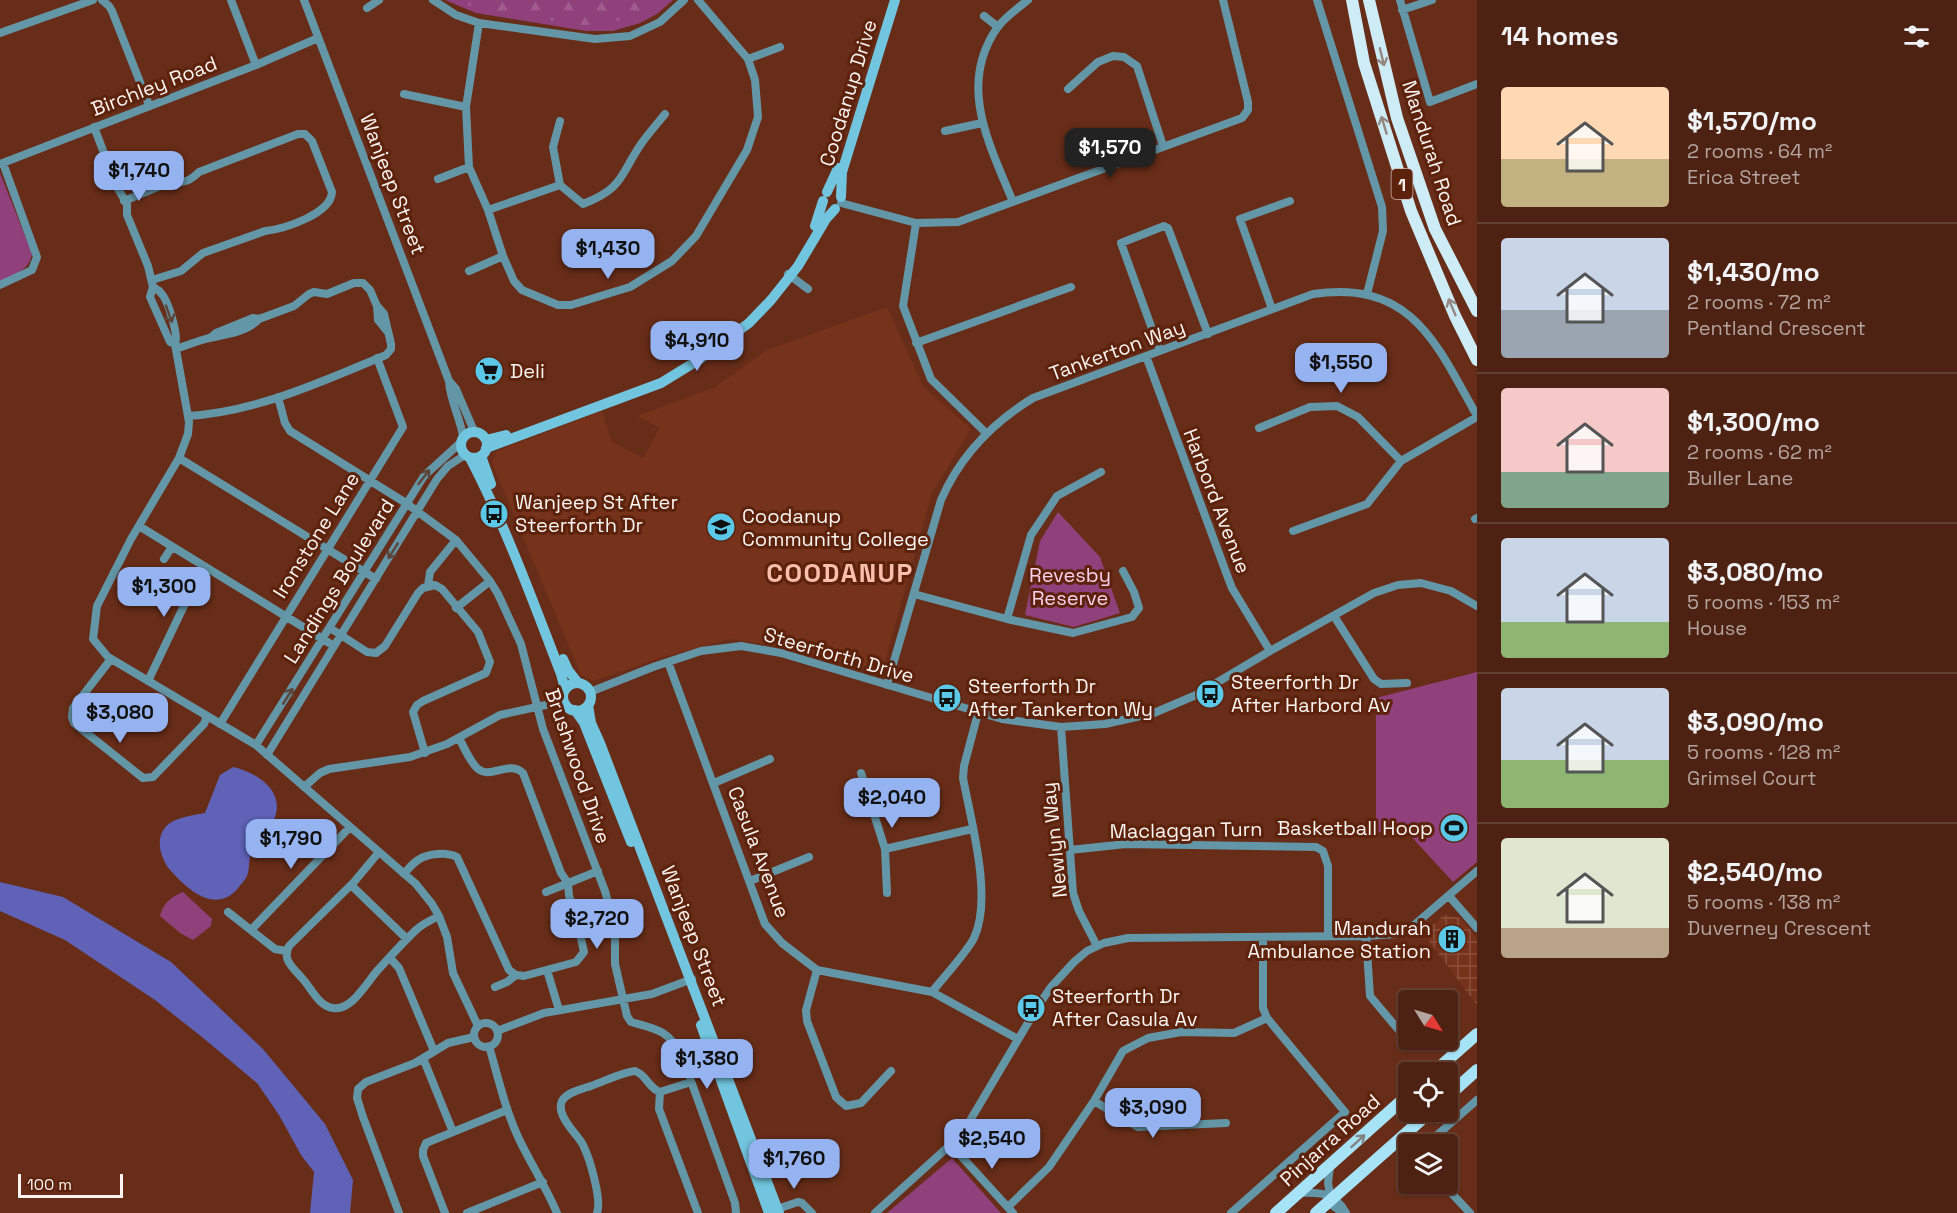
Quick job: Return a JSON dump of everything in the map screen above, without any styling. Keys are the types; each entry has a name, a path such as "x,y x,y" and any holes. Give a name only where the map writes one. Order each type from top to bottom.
{"highway":[{"name":"Mandurah Road","path":"1352,0 1364,63 1411,211 1455,316 1477,360"},
{"name":"Mandurah Road","path":"1369,0 1397,118 1431,218 1477,311"}],"main road":[{"name":"Coodanup Drive","path":"788,275 816,225 836,173 889,0"},
{"name":"Coodanup Drive","path":"478,451 505,435 625,391 676,369 740,324 788,275 839,203 842,172 895,0"},
{"path":"835,191 839,203 829,208 825,197 835,191"},
{"path":"474,431 462,440 478,451 568,670 578,683 590,692 588,705 582,709 575,710 568,707 561,674 494,507 478,451 481,434 474,431"},
{"path":"564,695 570,684 578,683"},
{"name":"Wanjeep Street","path":"588,705 591,723 774,1212"},
{"name":"Wanjeep Street","path":"575,710 584,723 688,981"},
{"path":"1445,1062 1477,1034"},
{"path":"1458,1087 1477,1070"},
{"name":"Pinjarra Road","path":"1276,1213 1398,1104"},
{"path":"1316,1213 1419,1122"}],"street":[{"path":"0,33 93,0"},
{"path":"102,0 112,11 149,105"},
{"path":"231,0 256,65"},
{"name":"Wanjeep Street","path":"304,0 449,381 461,421 462,440"},
{"path":"367,8 379,0"},
{"path":"433,0 456,15 479,23 595,39 630,36 660,22 684,0"},
{"path":"479,23 466,107 469,167 488,210 514,281 522,290 558,306 571,305 630,287 672,261 696,236 747,150 758,117 755,80 748,59 698,0"},
{"path":"1013,202 982,123 977,86 979,71 998,27 1028,0"},
{"path":"839,203 916,223 958,222 1242,118 1248,111 1248,102 1223,0"},
{"path":"1317,0 1382,207 1383,231 1367,294"},
{"path":"1400,0 1430,102 1477,84"},
{"path":"1402,10 1432,0"},
{"path":"984,16 998,27"},
{"name":"Birchley Road","path":"1,163 256,65 318,38"},
{"path":"748,59 780,47"},
{"path":"1068,89 1098,63 1113,56 1124,57 1137,66 1163,146"},
{"path":"404,94 466,107"},
{"path":"560,121 553,147 560,185 584,204 602,196 621,178 640,146 665,114"},
{"path":"945,131 982,123"},
{"path":"94,127 148,266 152,284 150,297 165,333 175,346"},
{"path":"124,201 172,181 191,180 199,172 298,134 306,134 312,141 332,192 326,207 318,213 276,230 265,231 203,253 181,271 152,284"},
{"path":"0,285 32,270 37,257 1,163"},
{"path":"438,179 469,167"},
{"path":"488,210 560,185"},
{"path":"1272,309 1239,219 1290,201"},
{"path":"916,223 903,306 931,378 986,433"},
{"path":"1160,351 1121,243 1164,226 1168,228 1208,334"},
{"path":"469,271 503,256"},
{"path":"788,275 808,289"},
{"path":"175,346 219,338 254,325 259,319 294,306 314,292 327,294 363,283 370,290 377,306 384,314 391,349 386,355 278,397 252,405 188,416"},
{"path":"152,284 162,293 176,331 178,339 175,346 189,427 179,458 139,526 97,606 93,639 111,659 256,745 416,884 439,916 447,936 453,973 478,1026"},
{"path":"916,344 1071,287"},
{"name":"Tankerton Way","path":"887,684 946,488 959,466 986,433 1004,417 1033,398 1313,294 1335,291 1367,294 1400,308 1420,324 1432,338 1477,417"},
{"name":"Harbord Avenue","path":"1146,356 1232,588 1270,651"},
{"name":"Ironstone Lane","path":"220,724 403,427 377,358"},
{"name":"Wanjeep Street","path":"449,381 456,389 474,431"},
{"name":"Brushwood Drive","path":"278,397 285,423 290,430 418,511 456,540 490,581 509,615 521,644 536,706 598,871 615,927 615,964 622,999 631,1022 655,1028 666,1034 675,1044 735,1203 736,1213"},
{"path":"1259,428 1310,407 1338,406 1358,417 1401,461"},
{"path":"1293,531 1367,504 1401,461 1477,417"},
{"name":"Landings Boulevard","path":"256,745 324,640 424,476 462,440"},
{"name":"Landings Boulevard","path":"267,755 437,479 448,466 478,451"},
{"path":"179,458 376,579"},
{"path":"1007,620 1031,535 1057,496 1101,472"},
{"path":"139,526 334,646"},
{"path":"428,586 429,572 456,540"},
{"path":"164,559 172,547"},
{"path":"148,681 203,566"},
{"path":"914,594 1007,620 1073,633 1132,617 1139,608 1123,571"},
{"path":"456,608 490,581"},
{"name":"Steerforth Drive","path":"590,692 701,651 741,646 781,653 978,713 1028,724 1061,727 1120,722 1172,706 1210,688 1270,651 1374,593 1398,585 1421,584 1451,591 1477,606"},
{"path":"330,628 367,652 376,653 381,651 418,593 428,586 438,586 478,632 490,662 490,666 482,676 433,695 417,705 413,712 425,753"},
{"path":"1334,616 1374,679 1381,684 1407,682"},
{"path":"111,659 73,708 72,717 74,723 143,778 153,777 204,724 207,716"},
{"name":"Casula Avenue","path":"668,662 765,924 782,943 817,970 932,992 1018,1039"},
{"path":"304,787 320,773 329,769 395,760 425,753 459,738 500,715 536,706 564,695"},
{"path":"932,992 974,938 982,912 981,877 963,778 978,713"},
{"name":"Newlyn Way","path":"1061,727 1073,893 1079,911 1097,946"},
{"path":"404,874 418,860 425,857 450,853 457,856 509,970 516,975 524,976 576,962 584,952 569,896 568,883 561,873 523,773 518,768 511,767 483,772 476,768 459,738"},
{"path":"714,783 770,759"},
{"path":"861,773 885,849 887,893"},
{"path":"250,930 350,827"},
{"path":"885,849 972,829"},
{"name":"Maclaggan Turn","path":"1070,850 1136,844 1316,847 1323,851 1328,866 1328,936"},
{"path":"379,852 351,885 286,951 288,963 309,984 321,1003 332,1008 347,1005 418,928 439,916"},
{"path":"750,881 809,857"},
{"path":"546,892 598,871"},
{"path":"875,1213 951,1145 968,1124 1051,987 1081,956 1097,946 1144,938 1396,934 1418,923 1477,871"},
{"path":"351,885 407,939"},
{"path":"1449,896 1477,928"},
{"path":"228,912 275,949 286,951"},
{"path":"1366,936 1370,996 1398,1029"},
{"path":"1231,1213 1345,1112 1267,1018 1263,1008 1263,937"},
{"path":"390,957 399,968 434,1051"},
{"path":"547,970 559,1010"},
{"path":"817,970 806,1010 807,1021 836,1097 846,1106 861,1103 891,1071"},
{"path":"495,987 516,975"},
{"path":"497,1031 544,1013 652,994 688,981"},
{"path":"951,1145 1011,1210 1049,1167 1094,1101 1123,1051 1148,1038 1181,1032 1234,1033 1267,1018"},
{"path":"485,1023 493,1025 497,1031 494,1043 489,1046 477,1043 474,1037 478,1026 485,1023"},
{"path":"399,1213 363,1117 357,1098 358,1089 366,1082 409,1066 448,1043 474,1037"},
{"path":"489,1046 507,1110 519,1139 557,1213"},
{"path":"423,1058 453,1132"},
{"path":"597,1213 599,1207 592,1172 583,1145 566,1122 561,1107 562,1101 567,1095 635,1071 645,1076 653,1089 660,1092 691,1082"},
{"path":"660,1092 659,1109 698,1213"},
{"path":"1094,1101 1138,1127 1226,1123"},
{"path":"1439,1134 1477,1101"},
{"path":"445,1213 423,1156 426,1143 507,1110"},
{"path":"1330,1166 1328,1183 1332,1205 1345,1213"},
{"path":"467,1213 543,1182"},
{"path":"1299,1193 1318,1192 1332,1198"},
{"path":"1452,1194 1470,1213"},
{"path":"774,1212 798,1202 812,1213"}],"shaded area":[{"name":"Coodanup Community College","path":"887,307 923,386 971,429 932,493 883,668 877,671 775,646 730,639 663,657 594,681 579,674 492,463 497,451 602,411 612,442 643,458 660,428 637,416 715,387 767,350"},
{"path":"233,767 252,774 267,785 273,792 277,810 274,820 251,854 245,879 231,895 213,900 186,886 171,871 161,854 160,840 161,834 170,823 205,813 220,775"},
{"path":"0,882 63,897 171,962 263,1049 325,1124 353,1180 350,1213 310,1213 314,1172 257,1083 155,1000 65,940 0,911"},
{"path":"1444,915 1460,918 1477,938 1477,1005 1423,933"}],"green space":[{"path":"445,0 673,0 657,14 640,23 613,31 586,31 476,13"},
{"path":"452,0 663,0 645,17 586,25 521,16"},
{"path":"0,173 32,254 24,268 0,281"},
{"name":"Revesby Reserve","path":"1058,512 1100,557 1120,613 1074,627 1025,615 1040,541"},
{"path":"1477,672 1477,862 1453,882 1407,832 1376,832 1376,698"},
{"path":"183,892 212,919 211,926 193,940 180,933 160,916 168,901"},
{"path":"952,1158 1001,1213 887,1213"}],"place":[{"name":"Deli","path":"489,371"},
{"name":"Wanjeep St After Steerforth Dr","path":"494,514"},
{"name":"Coodanup Community College","path":"721,527"},
{"name":"Steerforth Dr After Harbord Av","path":"1210,694"},
{"name":"Steerforth Dr After Tankerton Wy","path":"947,698"},
{"name":"Basketball Hoop","path":"1454,828"},
{"name":"Mandurah Ambulance Station","path":"1452,939"},
{"name":"Steerforth Dr After Casula Av","path":"1031,1008"}],"district":[{"name":"COODANUP","path":"840,573"}]}
